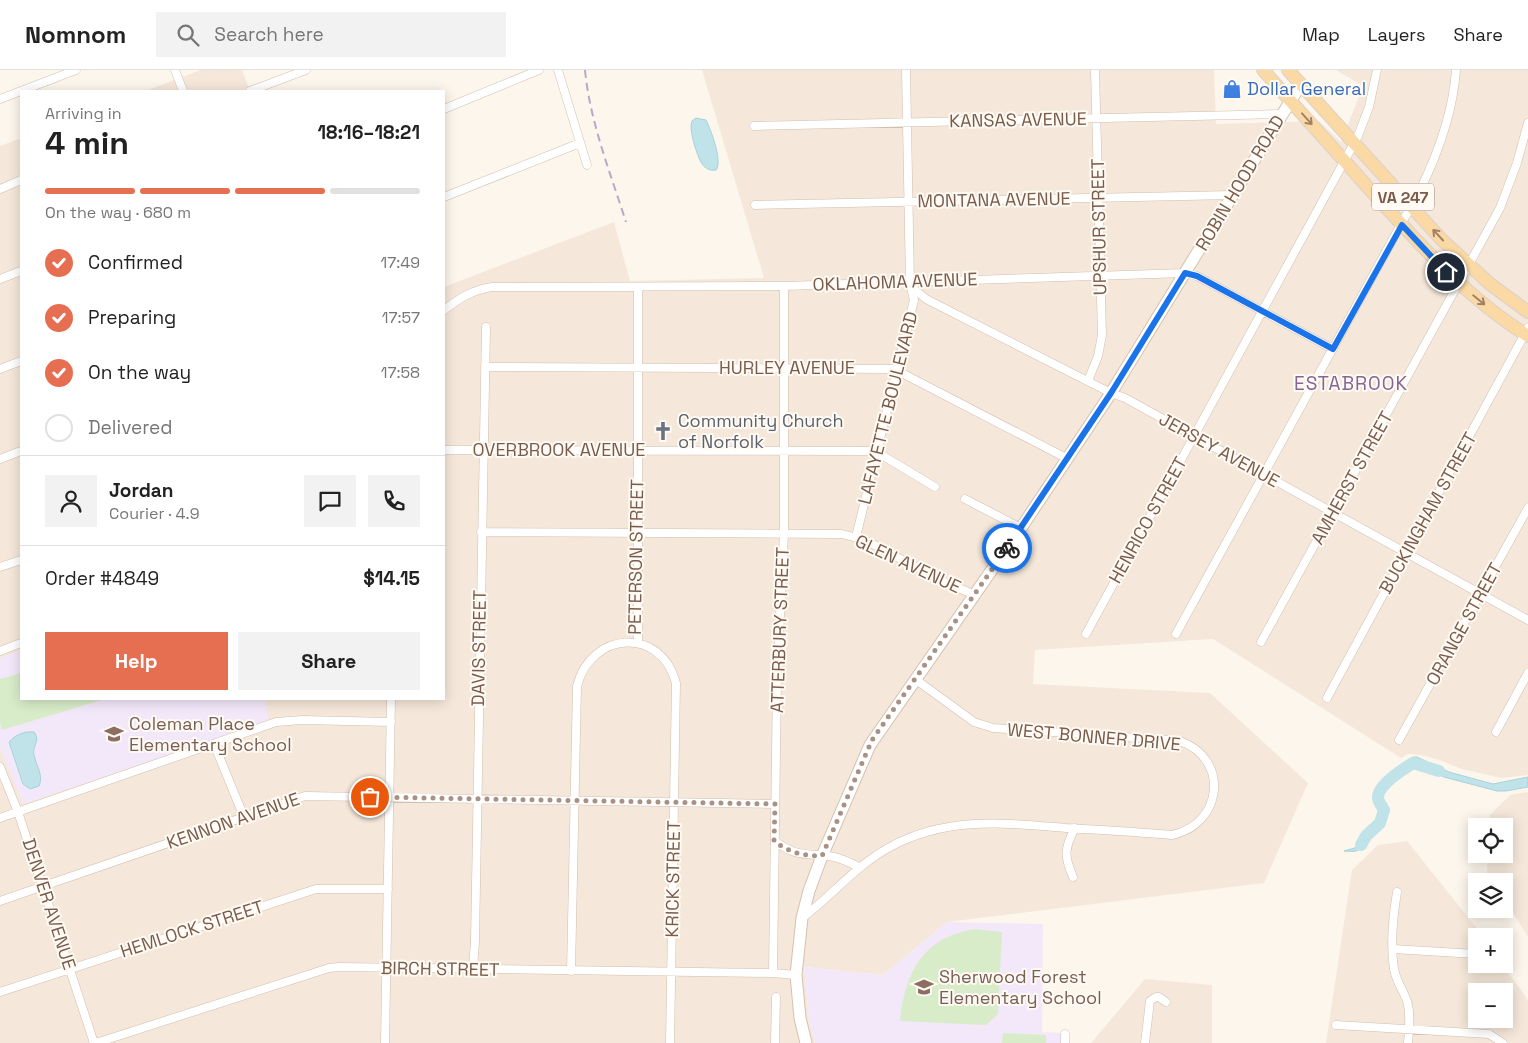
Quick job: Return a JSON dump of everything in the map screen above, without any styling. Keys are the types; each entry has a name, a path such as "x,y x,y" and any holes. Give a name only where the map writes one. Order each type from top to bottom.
{"main road":[{"name":"VA 247","path":"1263,70 1428,254 1483,304 1527,332"},
{"name":"VA 247","path":"1288,70 1468,266 1528,312"}],"street":[{"path":"24,90 76,70"},
{"path":"174,70 182,90"},
{"path":"253,90 306,70"},
{"path":"445,108 539,70"},
{"path":"558,70 587,165"},
{"name":"LAFAYETTE BOULEVARD","path":"856,537 913,309 914,293 910,283 906,70"},
{"name":"UPSHUR STREET","path":"1088,381 1098,356 1102,335 1095,70"},
{"name":"HENRICO STREET","path":"1086,634 1354,143 1369,107 1376,70"},
{"path":"1176,634 1412,207 1440,145 1452,99 1456,70"},
{"name":"ROBIN HOOD ROAD","path":"806,1043 800,1018 796,975 802,918 809,891 822,856 870,745 1021,528 1111,393 1301,84"},
{"path":"0,99 20,91"},
{"name":"KANSAS AVENUE","path":"754,126 1282,114"},
{"name":"AMHERST STREET","path":"1261,642 1500,208 1522,147 1528,123"},
{"path":"445,197 580,143"},
{"path":"0,189 20,180"},
{"name":"MONTANA AVENUE","path":"755,205 1233,195"},
{"path":"0,279 20,271"},
{"name":"OKLAHOMA AVENUE","path":"445,309 462,296 482,288 784,286 1185,273 1197,276 1333,349"},
{"name":"JERSEY AVENUE","path":"910,283 926,299 1111,393 1125,398 1528,620"},
{"name":"ATTERBURY STREET","path":"773,974 778,637 784,533 784,286"},
{"name":"PETERSON STREET","path":"572,971 576,703 579,677 589,660 604,648 625,642 638,643 638,287"},
{"name":"DAVIS STREET","path":"473,969 486,327"},
{"name":"BUCKINGHAM STREET","path":"1327,698 1527,332"},
{"path":"0,369 20,361"},
{"name":"HURLEY AVENUE","path":"485,367 886,369 897,371 972,411 1068,458"},
{"name":"OVERBROOK AVENUE","path":"445,450 784,450 878,452"},
{"path":"0,459 20,451"},
{"path":"878,452 935,487"},
{"path":"965,499 1021,528"},
{"name":"ORANGE STREET","path":"1399,740 1528,508"},
{"name":"GLEN AVENUE","path":"481,532 842,534 856,537 940,580 975,595"},
{"path":"0,567 20,560"},
{"path":"0,651 20,643"},
{"name":"KRICK STREET","path":"638,643 648,647 666,662 674,675 676,683 670,1043"},
{"path":"1496,732 1528,673"},
{"name":"WEST BONNER DRIVE","path":"802,918 859,867 891,846 918,835 957,825 995,822 1172,835 1189,830 1203,818 1212,803 1214,784 1209,764 1194,748 1180,741 983,726 974,722 915,680"},
{"path":"385,1043 391,700"},
{"path":"0,818 276,722 285,720 391,722"},
{"path":"214,744 244,818"},
{"name":"DENVER AVENUE","path":"0,767 18,812 95,1043"},
{"name":"KENNON AVENUE","path":"0,901 305,796 775,804"},
{"path":"1073,877 1068,865 1066,851 1067,844 1075,828"},
{"path":"774,841 783,848 798,854 842,859 859,867"},
{"name":"HEMLOCK STREET","path":"0,992 316,889 388,889"},
{"path":"1397,892 1393,928 1393,950 1396,976 1408,1003 1408,1043"},
{"path":"1393,950 1468,954"},
{"name":"BIRCH STREET","path":"95,1043 329,968 339,967 796,975"},
{"path":"775,1043 776,997"},
{"path":"1145,1043 1150,1001 1159,997 1166,1002"},
{"path":"1336,1024 1489,1034 1503,1043"},
{"path":"1065,1034 1065,1043"}],"shaded area":[{"path":"201,70 242,70 250,90 148,90"},
{"path":"702,70 1214,70 1216,124 1319,121 1341,142 1363,86 1336,70 1528,70 1528,775 1501,778 1462,769 1421,755 1408,754 1401,758 1213,639 1035,650 1033,684 1210,693 1308,783 1264,883 947,922 883,975 804,967 809,1020 815,1043 0,1043 0,146 20,138 20,700 445,700 445,287 614,222 630,281 764,278"},
{"name":"Coleman Place Elementary School","path":"20,650 20,700 265,700 269,720 23,804 0,748 0,658"},
{"path":"1528,792 1528,937 1513,913 1513,873 1487,873 1488,863 1513,863 1513,818 1490,818 1490,815 1510,795"},
{"path":"1407,841 1477,928 1468,928 1468,973 1508,973 1528,1000 1528,1043 1326,1043 1352,870 1378,845"},
{"name":"Sherwood Forest Elementary School","path":"947,922 1043,924 1042,1032 1062,1033 1062,1043 815,1043 809,1020 804,967 883,975"},
{"path":"1145,979 1212,985 1212,1043 1091,1043"}],"green space":[{"path":"20,673 20,700 102,700 2,730 0,722 0,679"},
{"path":"975,929 1002,932 998,1014 986,1025 900,1021 907,987 912,972 920,960 942,940 957,933"},
{"path":"1003,1033 1046,1035 1046,1043 1002,1043"}],"water":[{"path":"696,118 706,120 711,131 718,160 716,170 710,170 705,167 698,155 691,130 692,121"},
{"path":"34,732 37,741 34,755 41,778 39,786 30,789 23,784 9,742 20,734"},
{"path":"1413,757 1417,757 1449,772 1493,784 1528,777 1528,787 1497,791 1444,777 1421,765 1405,766 1379,798 1377,797 1377,804 1385,814 1374,834 1360,849 1344,851 1358,847 1376,824 1380,814 1374,800 1377,794 1390,776"}],"waterway":[{"path":"1361,845 1366,836 1380,823 1384,810 1378,796 1387,782 1413,763 1439,771"}],"railway":[{"path":"585,70 596,128 626,222"}],"way so far":[{"path":"370,797 775,804 774,841 783,848 798,854 822,856 872,740 1007,548"}],"place":[{"name":"Dollar General","path":"1232,89"},
{"name":"Community Church of Norfolk","path":"663,431"},
{"name":"Coleman Place Elementary School","path":"114,734"},
{"name":"Sherwood Forest Elementary School","path":"924,987"}],"district":[{"name":"ESTABROOK","path":"1351,383"}],"route":[{"path":"1007,548 1111,393 1185,273 1197,276 1333,349 1402,225 1446,272"}]}
